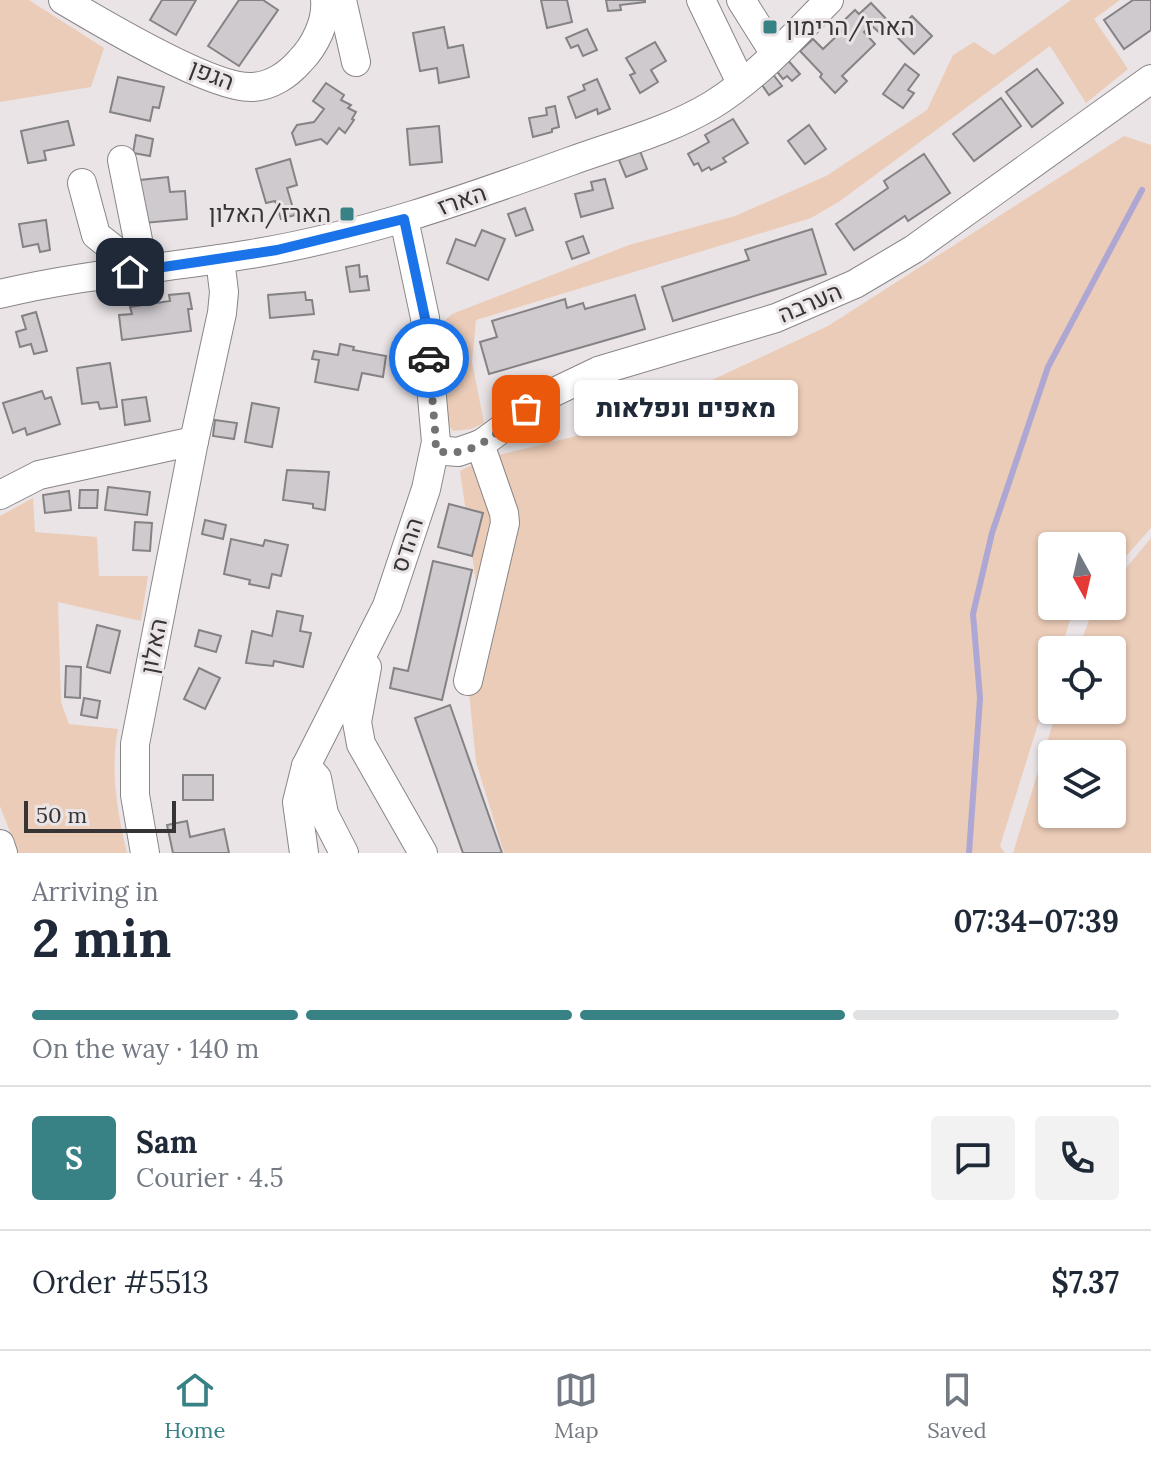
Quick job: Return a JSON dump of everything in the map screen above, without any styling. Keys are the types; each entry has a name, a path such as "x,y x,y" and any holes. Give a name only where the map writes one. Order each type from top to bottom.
{"street":[{"name":"הגפן","path":"63,0 218,81 251,88 276,81 294,69 308,53 320,29 325,0"},
{"path":"342,0 356,62"},
{"path":"701,0 741,83"},
{"path":"741,0 775,54"},
{"name":"הארז","path":"0,294 305,244 404,219 679,121 712,105 775,54 829,0"},
{"name":"הערבה","path":"435,450 458,452 480,444 537,402 571,382 628,361 776,318 874,274 1151,79"},
{"path":"122,160 137,271"},
{"path":"82,183 96,235 137,271"},
{"name":"ההדס","path":"304,853 297,802 306,766 387,606 426,489 435,450 436,431 425,318 404,219"},
{"name":"האלון","path":"145,853 135,795 135,744 223,308 220,259"},
{"path":"0,495 39,475 194,441"},
{"path":"468,681 505,523 480,444"},
{"path":"368,644 357,722 361,744 423,853"},
{"path":"306,766 317,778 324,814 344,853"},
{"path":"0,844 3,853"}],"shaded area":[{"path":"0,0 29,0 104,48 91,87 0,102"},
{"path":"1071,0 1120,0 1094,19 1128,69 1086,103 1050,46 840,201 811,218 476,320 472,362 484,423 471,429 453,431 446,421 437,328 452,314 629,245 735,216 826,176 927,110 953,55 974,42 994,55"},
{"path":"1124,136 1151,145 1151,528 1126,556 1126,532 1038,532 1038,620 1070,620 1065,636 1038,636 1038,724 1000,846 1005,853 504,853 476,762 469,692 479,604 460,471 486,458 609,428 828,326"},
{"path":"33,498 35,532 97,537 99,576 148,576 141,621 58,602 61,702 69,724 118,729 116,791 127,853 18,853 0,806 0,516"},
{"path":"1151,538 1151,853 1013,853 1038,772 1038,828 1126,828 1126,740 1048,740 1053,724 1126,724 1126,636 1083,636 1089,620 1126,620 1126,568"}],"building":[{"path":"162,0 196,0 176,35 150,20"},
{"path":"239,0 263,0 278,10 239,66 208,46"},
{"path":"541,0 567,0 572,22 547,28"},
{"path":"606,0 645,2 620,5 621,10 608,11"},
{"path":"1133,0 1151,0 1151,30 1124,49 1104,20"},
{"path":"871,3 892,25 882,35 871,25 864,32 875,44 842,76 847,81 835,93 800,51 813,39 823,49 842,31 838,26 855,10 859,14"},
{"path":"912,16 932,36 914,54 894,34"},
{"path":"444,27 448,48 463,45 469,77 439,83 437,68 420,71 413,33"},
{"path":"587,29 597,50 583,56 578,45 571,48 566,38"},
{"path":"655,42 666,61 651,70 658,82 640,93 630,75 635,73 626,58"},
{"path":"786,58 800,74 792,81 787,76 783,79 774,68"},
{"path":"905,64 919,75 908,90 914,93 903,108 883,94"},
{"path":"1037,69 1063,103 1032,127 1006,92"},
{"path":"772,73 782,86 769,95 760,82"},
{"path":"118,77 164,87 159,108 153,107 150,121 110,112"},
{"path":"597,79 610,109 598,114 597,109 576,118 568,97 585,90 583,85"},
{"path":"326,83 344,95 341,100 356,112 354,120 345,133 339,128 327,144 321,139 296,145 292,133 297,125 314,122 324,109 313,101"},
{"path":"1001,98 1021,126 974,161 953,134"},
{"path":"555,106 559,127 533,137 529,118 547,115 546,108"},
{"path":"733,119 748,143 723,158 726,162 702,171 688,154 709,142 705,135"},
{"path":"68,121 74,145 44,151 46,160 28,163 21,131"},
{"path":"809,125 826,149 805,164 788,141"},
{"path":"439,126 442,162 410,165 407,129"},
{"path":"136,135 153,139 150,156 133,153"},
{"path":"640,151 647,169 626,177 619,160"},
{"path":"924,154 950,193 908,221 905,216 854,250 836,224 888,188 884,181"},
{"path":"290,159 297,185 287,188 295,215 281,219 275,201 266,203 256,169"},
{"path":"168,177 170,192 185,191 187,219 144,223 140,180"},
{"path":"605,179 613,208 581,217 575,194 593,190 591,182"},
{"path":"525,208 533,230 516,236 508,214"},
{"path":"46,220 50,250 40,252 38,244 23,247 19,224"},
{"path":"812,229 826,274 673,321 662,287 749,260 745,250"},
{"path":"482,230 505,239 488,280 447,263 456,239 475,246"},
{"path":"583,236 589,253 572,259 566,242"},
{"path":"359,265 360,277 367,276 369,290 350,292 346,267"},
{"path":"305,292 306,300 312,300 314,314 270,318 268,295"},
{"path":"189,293 191,331 122,340 119,315 132,314 130,307 170,301 169,295"},
{"path":"635,295 645,329 489,374 480,342 497,337 492,321 565,299 567,308 583,303 585,309"},
{"path":"36,312 47,351 34,354 31,344 20,347 16,332 26,329 22,316"},
{"path":"340,344 354,347 353,350 386,356 383,377 362,373 358,390 315,382 319,360 312,359 314,351 338,355"},
{"path":"110,363 117,407 100,409 98,402 82,404 77,368"},
{"path":"42,391 45,399 51,397 60,424 27,435 25,428 13,433 3,403"},
{"path":"146,397 150,421 125,425 122,400"},
{"path":"252,403 279,408 272,447 245,442"},
{"path":"215,420 237,423 234,439 213,436"},
{"path":"287,470 329,472 325,510 313,508 313,504 283,500"},
{"path":"108,487 150,492 147,515 105,510"},
{"path":"80,490 98,490 97,508 79,508"},
{"path":"69,491 71,510 45,513 43,495"},
{"path":"449,504 483,513 472,556 438,547"},
{"path":"205,520 226,525 223,539 202,534"},
{"path":"135,522 152,523 150,551 133,550"},
{"path":"231,539 263,546 265,540 288,545 281,576 272,574 269,588 224,574"},
{"path":"433,561 472,570 442,700 390,688 394,668 408,671"},
{"path":"277,611 303,616 300,631 311,633 303,667 274,661 273,666 246,663 252,631 272,636"},
{"path":"97,625 120,631 110,673 87,667"},
{"path":"199,630 221,636 216,652 195,646"},
{"path":"66,666 81,667 80,698 65,697"},
{"path":"199,668 220,678 205,709 184,699"},
{"path":"84,698 100,701 97,718 81,715"},
{"path":"450,705 502,853 463,853 415,718"},
{"path":"183,775 213,775 213,800 183,800"},
{"path":"187,821 190,837 224,829 229,853 173,853 167,825"}],"waterway":[{"path":"969,853 980,698 973,614 992,533 1048,367 1142,190"}],"way so far":[{"path":"429,358 435,450 453,453 473,448 526,409"}],"place":[{"name":"הארז/הרימון","path":"770,27"},
{"name":"הארז/האלון","path":"347,214"},
{"name":"מאפים ונפלאות","path":"526,409"}],"route":[{"path":"130,272 277,250 404,219 425,318 429,358"}]}
